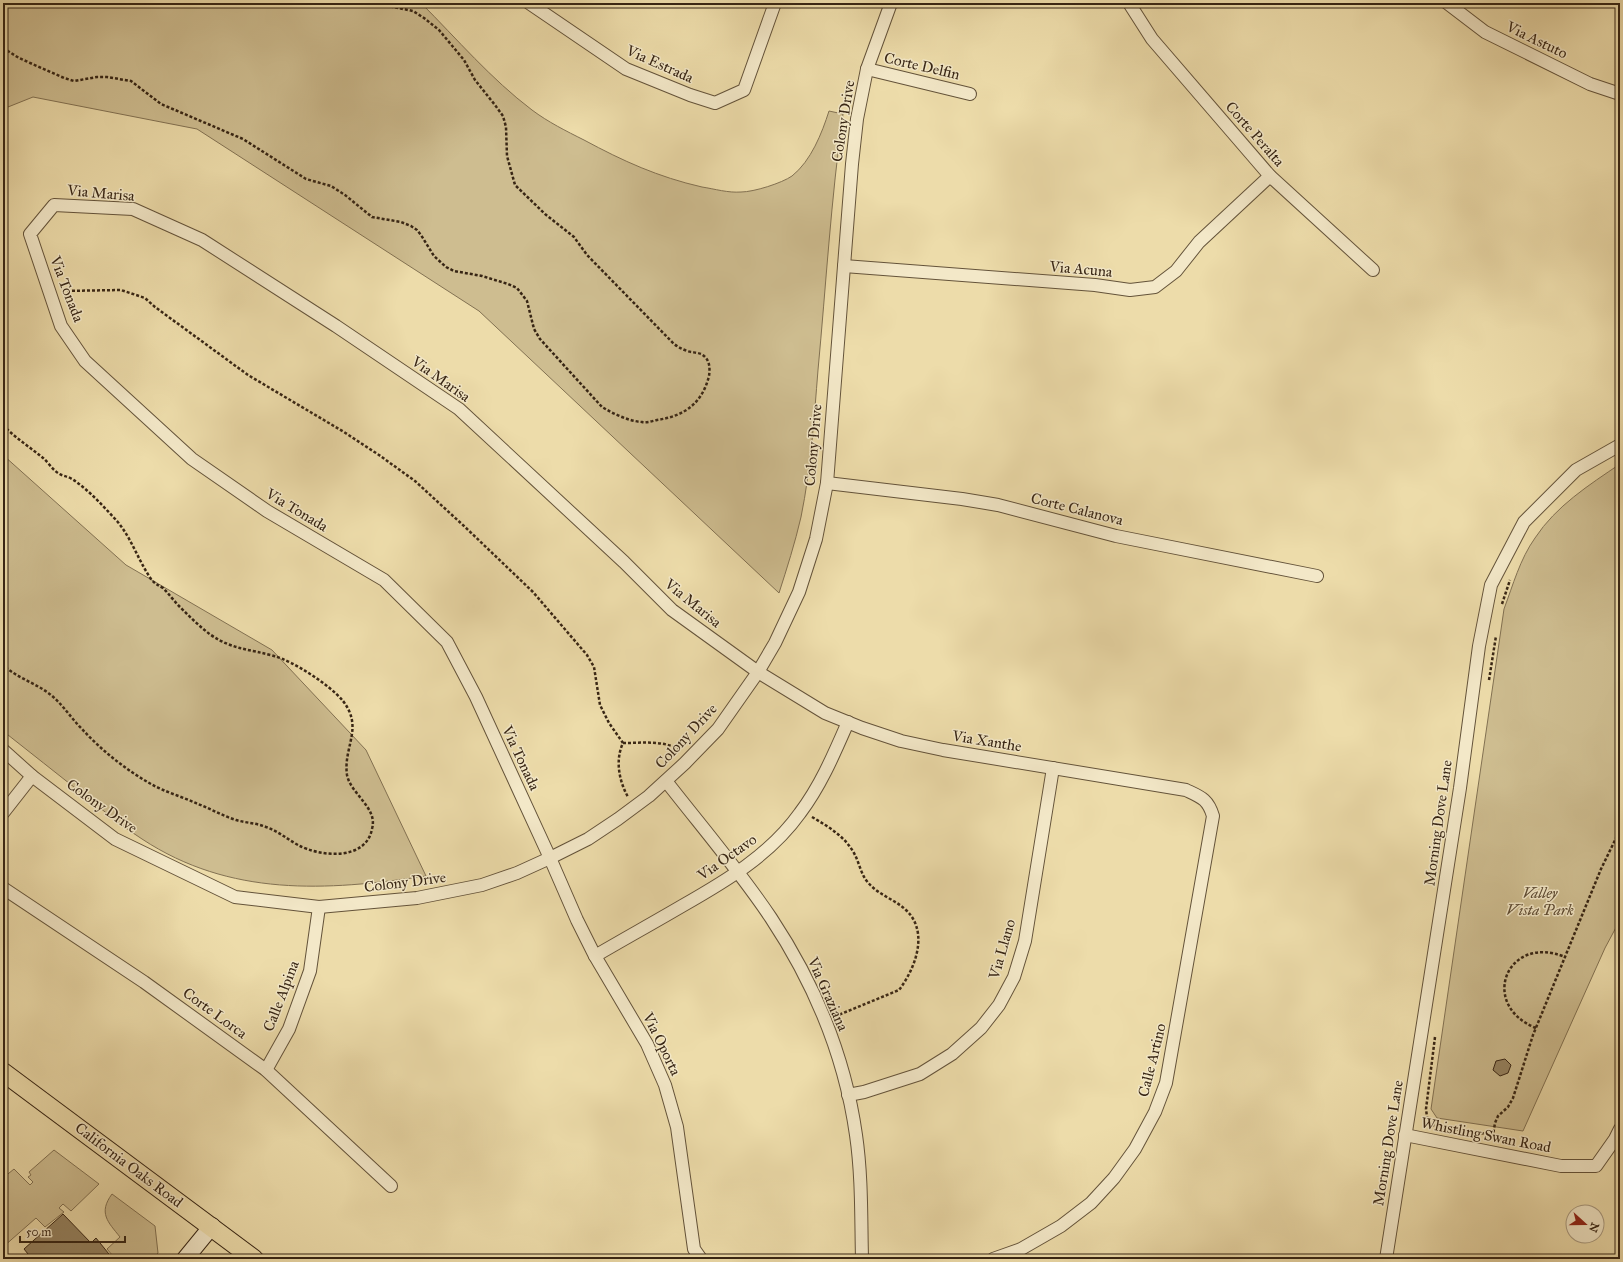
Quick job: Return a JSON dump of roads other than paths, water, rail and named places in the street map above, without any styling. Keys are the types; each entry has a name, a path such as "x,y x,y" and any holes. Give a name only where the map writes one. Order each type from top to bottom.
{"main road":[{"name":"California Oaks Road","path":"3,1072 212,1226 254,1259"},
{"path":"185,1259 212,1226"}],"street":[{"name":"Via Estrada","path":"529,3 626,69 690,95 715,103 744,90 775,3"},
{"name":"Colony Drive","path":"3,750 32,776 115,839 235,897 319,907 417,898 456,892 482,885 517,873 588,839 634,808 693,756 718,729 758,672 775,643 799,592 816,539 827,482 856,127 867,69 891,3"},
{"name":"Corte Peralta","path":"1129,3 1152,39 1270,176 1374,270"},
{"name":"Via Astuto","path":"1448,3 1485,32 1590,84 1620,94"},
{"name":"Corte Delfin","path":"867,69 970,94"},
{"name":"Via Acuna","path":"844,266 1095,285 1130,290 1155,287 1176,271 1199,242 1270,176"},
{"name":"Via Tonada","path":"54,205 30,234 61,326 85,362 192,459 267,511 384,580 447,642 476,697 550,858"},
{"name":"Via Marisa","path":"54,205 133,209 202,240 336,326 459,409 619,556 672,610 758,672"},
{"name":"Morning Dove Lane","path":"1386,1259 1460,788 1479,646 1492,585 1524,522 1576,470 1620,445"},
{"name":"Corte Calanova","path":"827,482 998,505 1116,536 1317,576"},
{"name":"Via Xanthe","path":"758,672 825,713 901,741 943,750 1186,790 1201,796 1210,805 1213,816"},
{"name":"Via Octavo","path":"595,956 738,872 754,861 777,840 802,811 813,795 827,769 848,722"},
{"name":"Via Llano","path":"848,1095 864,1092 920,1074 952,1054 981,1028 999,1005 1014,977 1025,941 1052,768"},
{"path":"3,813 32,776"},
{"name":"Via Graziana","path":"666,780 738,872 770,917 801,968 825,1020 844,1078 856,1135 861,1201 862,1259"},
{"name":"Calle Artino","path":"993,1259 1021,1249 1061,1226 1091,1203 1114,1178 1135,1149 1155,1112 1168,1075 1213,816"},
{"name":"Via Oporta","path":"550,858 577,920 595,956 647,1044 665,1085 677,1127 694,1249 702,1259"},
{"name":"Corte Lorca","path":"3,888 144,982 266,1070 392,1186"},
{"name":"Calle Alpina","path":"266,1070 288,1029 310,971 319,907"},
{"name":"Whistling Swan Road","path":"1405,1135 1561,1166 1596,1166 1615,1139 1620,1129"}],"park label":[{"name":"Valley Vista Park","path":"1540,902"}]}
